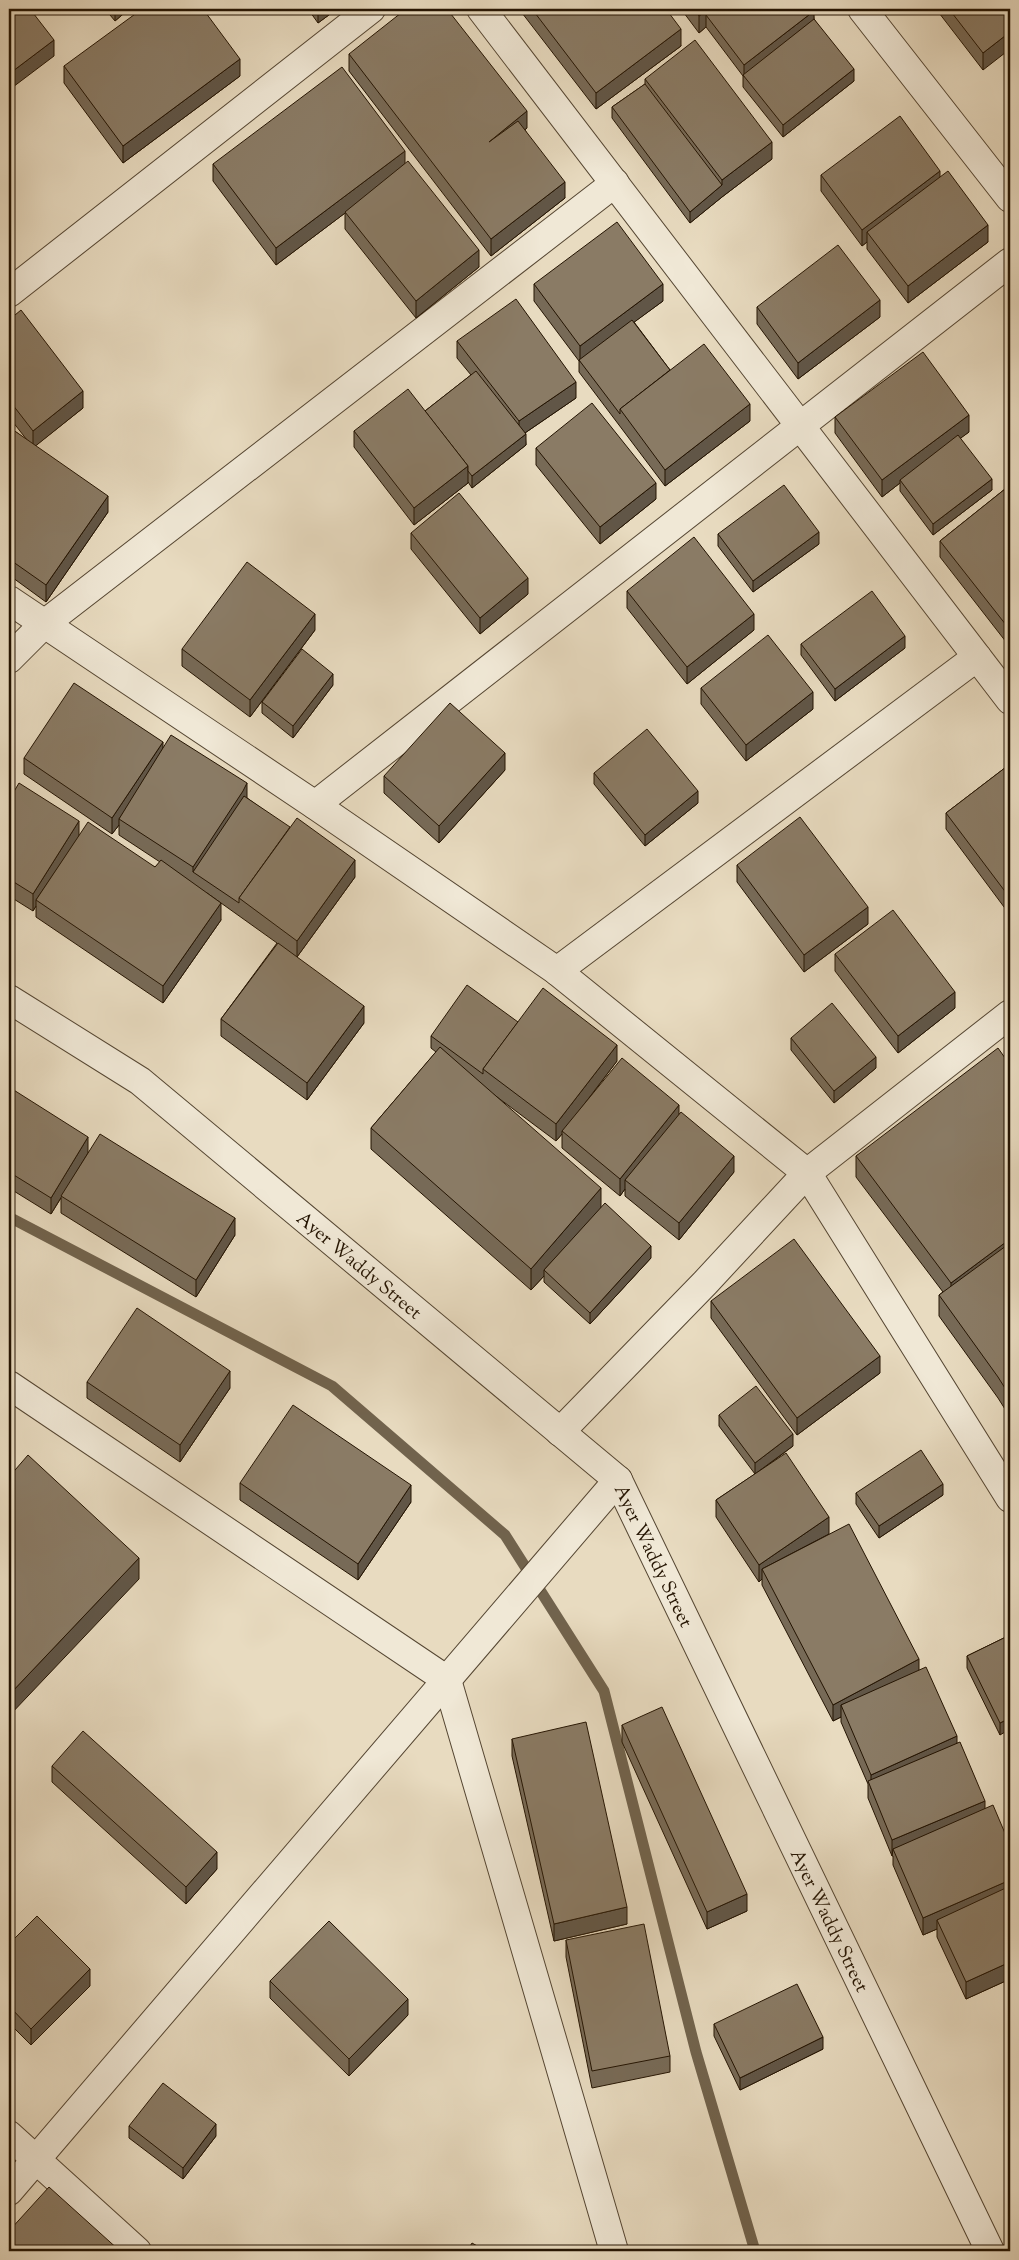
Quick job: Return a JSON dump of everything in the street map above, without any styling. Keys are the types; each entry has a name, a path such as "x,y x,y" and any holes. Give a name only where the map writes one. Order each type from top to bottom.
{"street":[{"path":"9,293 371,9"},
{"path":"481,9 1010,700"},
{"path":"862,9 1010,198"},
{"path":"9,659 44,625 615,183"},
{"path":"315,805 1010,262"},
{"path":"9,600 315,805 557,971 807,1173 1010,1498"},
{"path":"557,971 977,657"},
{"name":"Ayer Waddy Street","path":"9,999 140,1082 618,1480 990,2251"},
{"path":"560,1432 705,1283 807,1173 1010,1014"},
{"path":"9,1385 447,1680 614,2251"},
{"path":"9,2191 618,1480"},
{"path":"9,2135 138,2251"}],"building":[{"path":"9,9 30,9 54,40 9,74"},
{"path":"142,9 203,9 240,59 123,146 64,66"},
{"path":"406,9 447,9 527,111 489,142 518,121 565,182 491,239 349,54"},
{"path":"532,9 666,9 681,29 596,93"},
{"path":"693,9 708,9 699,16"},
{"path":"715,9 813,9 814,11 744,65 706,15"},
{"path":"949,9 1010,9 1010,32 983,53"},
{"path":"814,19 854,69 783,125 743,75"},
{"path":"695,40 772,142 722,180 645,79"},
{"path":"342,67 405,151 276,248 213,164"},
{"path":"645,84 722,185 690,212 612,107"},
{"path":"900,116 940,171 862,230 821,175"},
{"path":"408,161 479,250 416,301 345,212"},
{"path":"948,171 988,225 908,286 867,232"},
{"path":"617,222 663,284 580,346 534,284"},
{"path":"838,245 880,300 798,363 757,307"},
{"path":"516,299 576,382 519,421 457,341"},
{"path":"21,310 83,391 33,431 9,400 9,320"},
{"path":"632,320 670,370 620,409 620,414 579,360"},
{"path":"704,344 750,404 665,470 620,409"},
{"path":"923,352 969,415 882,480 835,417"},
{"path":"476,371 526,434 472,476 468,471 468,466 425,411"},
{"path":"408,389 468,466 414,508 354,431"},
{"path":"592,403 656,483 600,527 536,448"},
{"path":"9,427 108,496 46,585 9,559"},
{"path":"958,435 992,479 933,524 900,480"},
{"path":"784,485 819,532 753,581 718,534"},
{"path":"1010,485 1010,630 940,541"},
{"path":"459,493 528,578 480,618 411,533"},
{"path":"694,537 754,614 687,667 627,591"},
{"path":"247,562 315,614 250,700 182,649"},
{"path":"872,591 905,636 835,689 801,644"},
{"path":"768,635 813,692 746,745 701,688"},
{"path":"302,649 333,674 293,726 262,702"},
{"path":"74,683 163,742 112,818 24,758"},
{"path":"450,703 505,753 439,826 384,776"},
{"path":"647,729 698,791 645,835 594,773"},
{"path":"171,735 247,783 193,867 119,819"},
{"path":"1010,764 1010,898 946,813"},
{"path":"19,783 79,821 33,894 9,879 9,800"},
{"path":"244,796 290,827 239,898 239,903 193,872"},
{"path":"800,817 868,907 804,955 737,865"},
{"path":"297,818 355,860 297,941 239,898"},
{"path":"88,822 155,867 161,860 221,903 163,986 36,900"},
{"path":"893,910 955,992 898,1036 835,954"},
{"path":"278,943 364,1006 307,1083 221,1019"},
{"path":"467,985 518,1022 483,1069 483,1074 431,1036"},
{"path":"543,988 617,1045 556,1124 483,1069"},
{"path":"832,1003 876,1057 834,1091 791,1038"},
{"path":"440,1047 601,1188 531,1269 371,1128"},
{"path":"998,1048 1010,1065 1010,1239 951,1283 856,1156"},
{"path":"622,1058 679,1105 620,1179 562,1131"},
{"path":"9,1087 88,1137 51,1198 9,1172"},
{"path":"681,1112 734,1156 679,1223 625,1180"},
{"path":"100,1134 235,1218 196,1280 61,1196"},
{"path":"605,1203 651,1246 590,1313 544,1270"},
{"path":"794,1239 880,1356 797,1418 711,1301"},
{"path":"1010,1243 1010,1396 939,1295"},
{"path":"137,1308 230,1371 180,1445 87,1382"},
{"path":"756,1386 793,1434 755,1463 719,1415"},
{"path":"293,1405 411,1485 358,1564 240,1483"},
{"path":"921,1450 943,1484 879,1526 856,1493"},
{"path":"786,1453 829,1517 759,1565 716,1500"},
{"path":"28,1455 139,1558 9,1695 9,1477"},
{"path":"849,1524 919,1659 833,1705 762,1569"},
{"path":"1010,1635 1010,1718 1000,1723 967,1656"},
{"path":"926,1667 957,1736 871,1775 841,1705"},
{"path":"662,1707 747,1894 707,1912 622,1725"},
{"path":"586,1722 627,1907 554,1924 512,1739"},
{"path":"83,1731 217,1852 186,1887 52,1766"},
{"path":"960,1742 985,1801 892,1840 868,1781"},
{"path":"993,1805 1010,1845 1010,1880 923,1918 893,1849"},
{"path":"1010,1886 1010,1962 966,1982 937,1920"},
{"path":"37,1916 90,1969 31,2029 9,2006 9,1944"},
{"path":"329,1921 408,1999 349,2059 270,1981"},
{"path":"644,1924 670,2056 592,2071 566,1940"},
{"path":"797,1984 823,2037 740,2078 714,2024"},
{"path":"163,2083 216,2124 183,2168 129,2126"},
{"path":"49,2187 120,2251 9,2251 9,2231"},
{"path":"472,2243 486,2251 467,2251"}],"waterway":[{"path":"9,1217 332,1386 505,1535 604,1691 696,2052 755,2251"}]}
